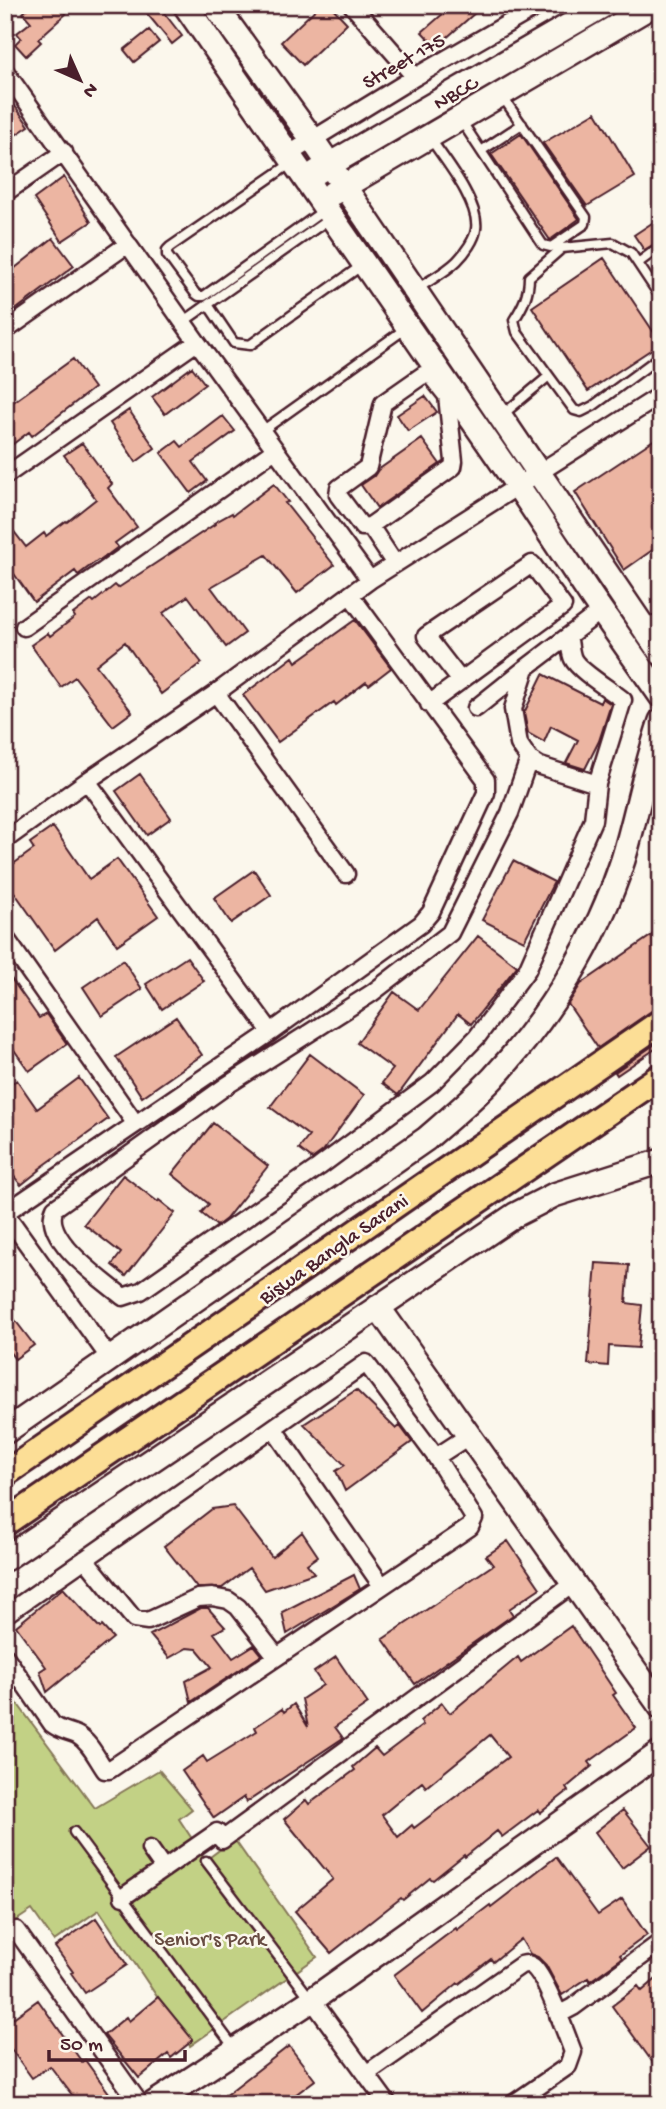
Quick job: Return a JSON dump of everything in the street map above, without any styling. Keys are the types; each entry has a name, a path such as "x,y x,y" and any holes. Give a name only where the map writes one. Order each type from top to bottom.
{"main road":[{"name":"Biswa Bangla Sarani","path":"5,1474 661,1022"},
{"name":"Biswa Bangla Sarani","path":"5,1523 661,1076"}],"street":[{"path":"185,5 661,696"},
{"path":"215,5 312,139 540,472 649,620 659,647"},
{"path":"352,5 415,77"},
{"name":"Street 175","path":"296,165 312,139 540,5"},
{"name":"NBCC","path":"296,165 329,164 604,5"},
{"path":"326,209 344,186 653,5"},
{"path":"5,71 370,580"},
{"path":"5,193 64,152"},
{"path":"5,331 128,244"},
{"path":"5,476 197,342"},
{"path":"423,375 431,376 447,396 453,467 370,526 362,527 338,495 339,488 368,467 383,403 423,375"},
{"path":"5,840 216,693 370,580 661,394"},
{"path":"24,627 275,450"},
{"path":"370,526 395,564"},
{"path":"536,570 562,552"},
{"path":"429,704 461,681 563,606 532,564 426,636 461,681"},
{"path":"556,597 580,580"},
{"path":"111,1360 5,1213 271,1032 421,924 431,912 486,793 486,780 351,596"},
{"path":"475,708 601,611"},
{"path":"529,759 510,813 450,933 372,993 226,1087 55,1208 52,1216 54,1230 77,1259 123,1297 141,1291 319,1167 432,1083 477,1037 527,970 593,820 597,784 623,700 584,672 573,659 568,636"},
{"path":"526,668 513,709 519,744 529,759 540,766 597,784"},
{"path":"216,693 346,874"},
{"path":"5,1432 426,1139 472,1100 493,1078 556,996 591,937 622,863 661,721"},
{"path":"87,781 271,1032"},
{"path":"5,937 135,1123"},
{"path":"618,1104 661,1089"},
{"path":"5,1559 499,1224 554,1195 661,1161"},
{"path":"29,1247 54,1230"},
{"path":"378,1307 661,1707"},
{"path":"5,1615 366,1363 436,1457 474,1518 473,1522 382,1586 107,1770 86,1742 52,1724 5,1656"},
{"path":"273,1428 382,1586"},
{"path":"436,1457 470,1435"},
{"path":"85,1559 134,1619 148,1620 198,1598 228,1600 238,1607 277,1657"},
{"path":"123,1897 217,1832 222,1840 574,1583"},
{"path":"153,2104 312,2000 661,1752"},
{"path":"150,1849 164,1869"},
{"path":"16,1930 140,2104"},
{"path":"558,2015 573,2007 661,1942"},
{"path":"366,2074 521,1965 528,1964 534,1967 573,2052 568,2066 513,2104"},
{"path":"312,2000 388,2104"}],"lane":[{"path":"459,117 543,245 551,247 584,224 586,217 501,93"},
{"path":"481,151 522,124"},
{"path":"415,290 456,262 466,251 476,229 475,213 466,193 429,135"},
{"path":"296,165 170,247 167,255 195,293 204,296 326,209"},
{"path":"183,322 209,306 326,209"},
{"path":"661,298 631,253 613,243 562,248 528,277 529,290 514,320 517,332 549,376 574,410 581,412 661,356"},
{"path":"638,263 661,246"},
{"path":"209,306 234,343 250,345 364,264"},
{"path":"262,431 408,327"},
{"path":"501,416 549,376"},
{"path":"74,1832 235,2049"},
{"path":"206,1860 312,2000"}],"green space":[{"name":"Senior's Park","path":"5,1687 95,1808 159,1770 192,1809 179,1819 206,1860 234,1839 317,1957 190,2046 99,1910 54,1941 32,1910 5,1928"}],"building":[{"path":"31,5 58,5 66,14 38,39 41,42 26,56 15,44 21,38 17,33 31,22 23,13"},
{"path":"140,5 158,5 182,36 172,44"},
{"path":"320,5 330,5 347,23 303,65 281,42"},
{"path":"453,5 484,5 436,47 422,32"},
{"path":"149,30 159,42 134,62 124,50"},
{"path":"15,106 29,126 5,142 5,113"},
{"path":"596,112 635,177 587,206 543,143"},
{"path":"521,134 579,219 550,240 491,154"},
{"path":"64,177 91,222 62,241 34,199"},
{"path":"661,217 661,240 644,250 634,235"},
{"path":"53,238 74,266 10,314 5,307 5,276"},
{"path":"604,258 661,343 588,391 532,307"},
{"path":"73,359 94,388 32,436 29,432 5,450 5,408"},
{"path":"192,367 205,384 165,414 152,397"},
{"path":"425,396 437,412 408,431 397,415"},
{"path":"129,410 155,448 136,462 110,423"},
{"path":"223,416 235,431 193,462 207,481 191,493 161,453 177,441 182,447"},
{"path":"661,435 661,544 624,570 575,492"},
{"path":"422,439 440,464 377,508 361,485"},
{"path":"82,443 112,484 108,488 137,527 115,543 118,547 101,560 78,575 75,571 34,602 5,561 5,520 26,547 44,533 46,536 67,522 96,499 64,455"},
{"path":"274,484 288,502 285,503 334,565 297,593 266,555 211,587 245,633 226,647 188,596 163,613 202,663 161,694 125,642 96,665 132,712 113,726 75,677 61,687 31,645 48,633 50,636 92,600 94,602 115,585 118,588 214,523 232,513 233,515"},
{"path":"355,620 391,668 369,685 366,682 336,705 334,702 278,742 243,695 293,657 296,662"},
{"path":"543,674 600,703 602,698 611,704 599,741 585,769 566,763 578,740 551,726 544,742 528,733 524,713"},
{"path":"140,774 171,818 147,835 116,791"},
{"path":"53,827 89,879 117,859 158,916 117,945 98,917 55,950 5,879 5,870 34,849 30,843"},
{"path":"513,861 554,882 524,941 482,920"},
{"path":"254,870 271,895 231,923 214,898"},
{"path":"661,929 661,1007 598,1048 568,1004 581,984"},
{"path":"478,936 517,966 471,1024 458,1014 398,1095 382,1083 393,1069 357,1043 394,992 419,1010"},
{"path":"187,957 204,981 162,1009 146,984"},
{"path":"123,960 142,989 102,1016 83,987"},
{"path":"5,970 39,1018 46,1014 67,1044 29,1071 5,1037"},
{"path":"176,1017 202,1055 142,1097 116,1057"},
{"path":"661,1040 661,1045 617,1075 615,1072"},
{"path":"310,1054 364,1095 323,1151 312,1159 299,1149 309,1136 270,1107"},
{"path":"79,1078 108,1119 21,1185 5,1165 5,1087 17,1080 37,1109"},
{"path":"213,1123 268,1166 226,1219 217,1226 201,1213 209,1204 172,1174"},
{"path":"123,1175 175,1213 126,1276 112,1265 121,1253 84,1224"},
{"path":"596,1263 629,1265 626,1303 642,1305 638,1348 609,1346 608,1366 588,1364"},
{"path":"5,1307 34,1345 15,1359 5,1346"},
{"path":"356,1390 396,1429 400,1426 412,1442 345,1491 336,1471 345,1465 304,1424"},
{"path":"233,1506 272,1557 302,1532 318,1556 307,1564 314,1573 265,1590 249,1568 222,1588 197,1588 164,1546 212,1509"},
{"path":"508,1541 540,1588 509,1609 513,1615 415,1684 383,1639 493,1565 486,1556"},
{"path":"354,1575 360,1589 287,1634 282,1612"},
{"path":"63,1588 100,1628 102,1626 113,1638 47,1692 40,1671 46,1667 16,1626"},
{"path":"201,1608 208,1608 225,1627 214,1633 233,1658 254,1645 262,1655 191,1702 186,1681 212,1667 197,1649 187,1648 169,1658 150,1635"},
{"path":"571,1626 636,1728 589,1762 592,1766 566,1788 568,1791 540,1813 538,1810 502,1837 497,1831 433,1880 430,1878 403,1900 401,1898 331,1953 295,1911 333,1879 284,1819 306,1800 309,1804 355,1770 353,1767 375,1748 382,1756 423,1725 420,1721 442,1703 450,1713 518,1657 521,1662","holes":["490,1735 508,1757 414,1828 412,1825 398,1837 382,1815 422,1782 426,1787"]},
{"path":"336,1657 368,1704 335,1727 343,1738 247,1802 244,1797 214,1818 182,1771 203,1756 207,1762 257,1731 255,1727 282,1709 284,1712 294,1704 308,1727 302,1699 323,1685 314,1672"},
{"path":"623,1810 651,1846 622,1868 595,1832"},
{"path":"556,1857 598,1915 622,1899 647,1935 620,1955 622,1958 590,1981 588,1978 562,1995 546,1965 530,1954 521,1939 493,1962 491,1959 458,1983 422,2013 394,1975 456,1928 457,1930 490,1905 491,1907"},
{"path":"96,1918 127,1965 85,1993 55,1947"},
{"path":"661,1975 661,2074 612,2006 638,1986 642,1991"},
{"path":"158,1997 193,2040 171,2058 168,2054 139,2078 104,2035 126,2017 129,2021"},
{"path":"38,2000 82,2062 85,2060 112,2097 103,2104 79,2104 50,2066 32,2078 5,2041 5,2024"},
{"path":"289,2046 315,2080 283,2104 214,2104"}]}
